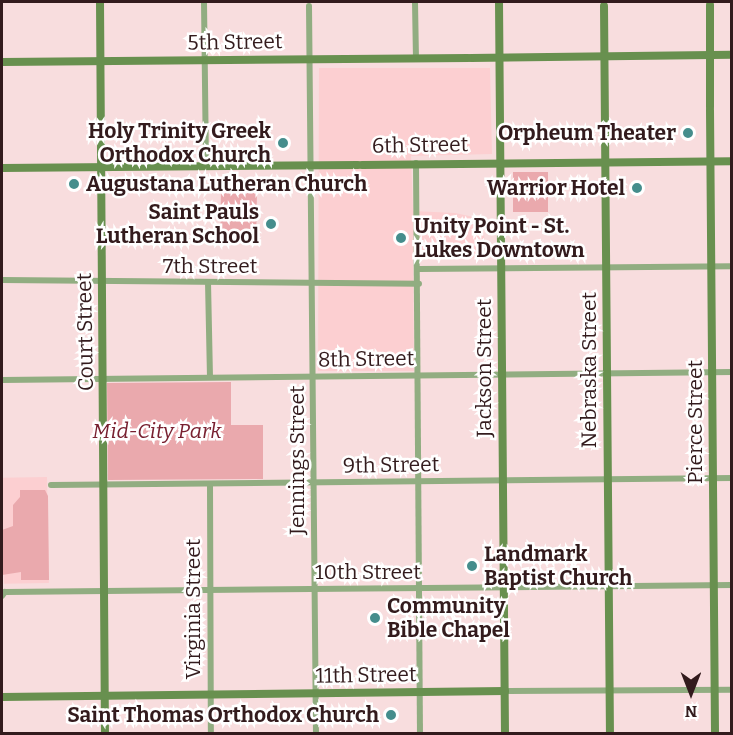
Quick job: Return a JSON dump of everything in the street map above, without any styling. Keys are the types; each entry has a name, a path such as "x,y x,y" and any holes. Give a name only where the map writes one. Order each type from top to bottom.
{"main road":[{"name":"Court Street","path":"99,2 105,734"},
{"name":"Jackson Street","path":"499,2 505,734"},
{"name":"Nebraska Street","path":"604,3 610,734"},
{"name":"Pierce Street","path":"710,5 715,734"},
{"name":"5th Street","path":"2,62 732,56"},
{"name":"6th Street","path":"4,166 732,161"},
{"name":"11th Street","path":"2,697 504,691"}],"street":[{"path":"204,2 206,166"},
{"path":"415,2 416,58"},
{"name":"Jennings Street","path":"309,6 316,734"},
{"path":"417,163 420,734"},
{"path":"418,269 732,266"},
{"name":"7th Street","path":"2,280 418,284"},
{"path":"208,282 210,377"},
{"name":"8th Street","path":"2,380 732,372"},
{"name":"9th Street","path":"51,485 503,481 608,477 732,478"},
{"name":"Virginia Street","path":"210,484 211,734"},
{"name":"10th Street","path":"3,594 732,585"},
{"name":"11th Street","path":"504,691 732,690"}],"shaded area":[{"name":"Unity Point - St. Lukes Downtown","path":"319,68 490,68 492,154 411,156 413,211 455,213 483,219 486,258 413,259 414,371 318,371"},
{"path":"47,477 49,583 4,584 2,478"}],"green space":[{"path":"513,172 548,172 548,212 513,212"},
{"path":"221,189 257,190 256,240 220,239"},
{"name":"Mid-City Park","path":"231,382 231,425 263,425 263,479 108,480 107,383"},
{"path":"20,490 45,490 48,496 49,580 21,580 21,572 2,575 2,530 13,526 13,505 20,497"}],"place":[{"name":"Orpheum Theater","path":"688,133"},
{"name":"Holy Trinity Greek Orthodox Church","path":"283,143"},
{"name":"Augustana Lutheran Church","path":"74,184"},
{"name":"Warrior Hotel","path":"637,188"},
{"name":"Saint Pauls Lutheran School","path":"271,224"},
{"name":"Unity Point - St. Lukes Downtown","path":"401,238"},
{"name":"Landmark Baptist Church","path":"472,566"},
{"name":"Community Bible Chapel","path":"375,618"},
{"name":"Saint Thomas Orthodox Church","path":"391,715"}]}
